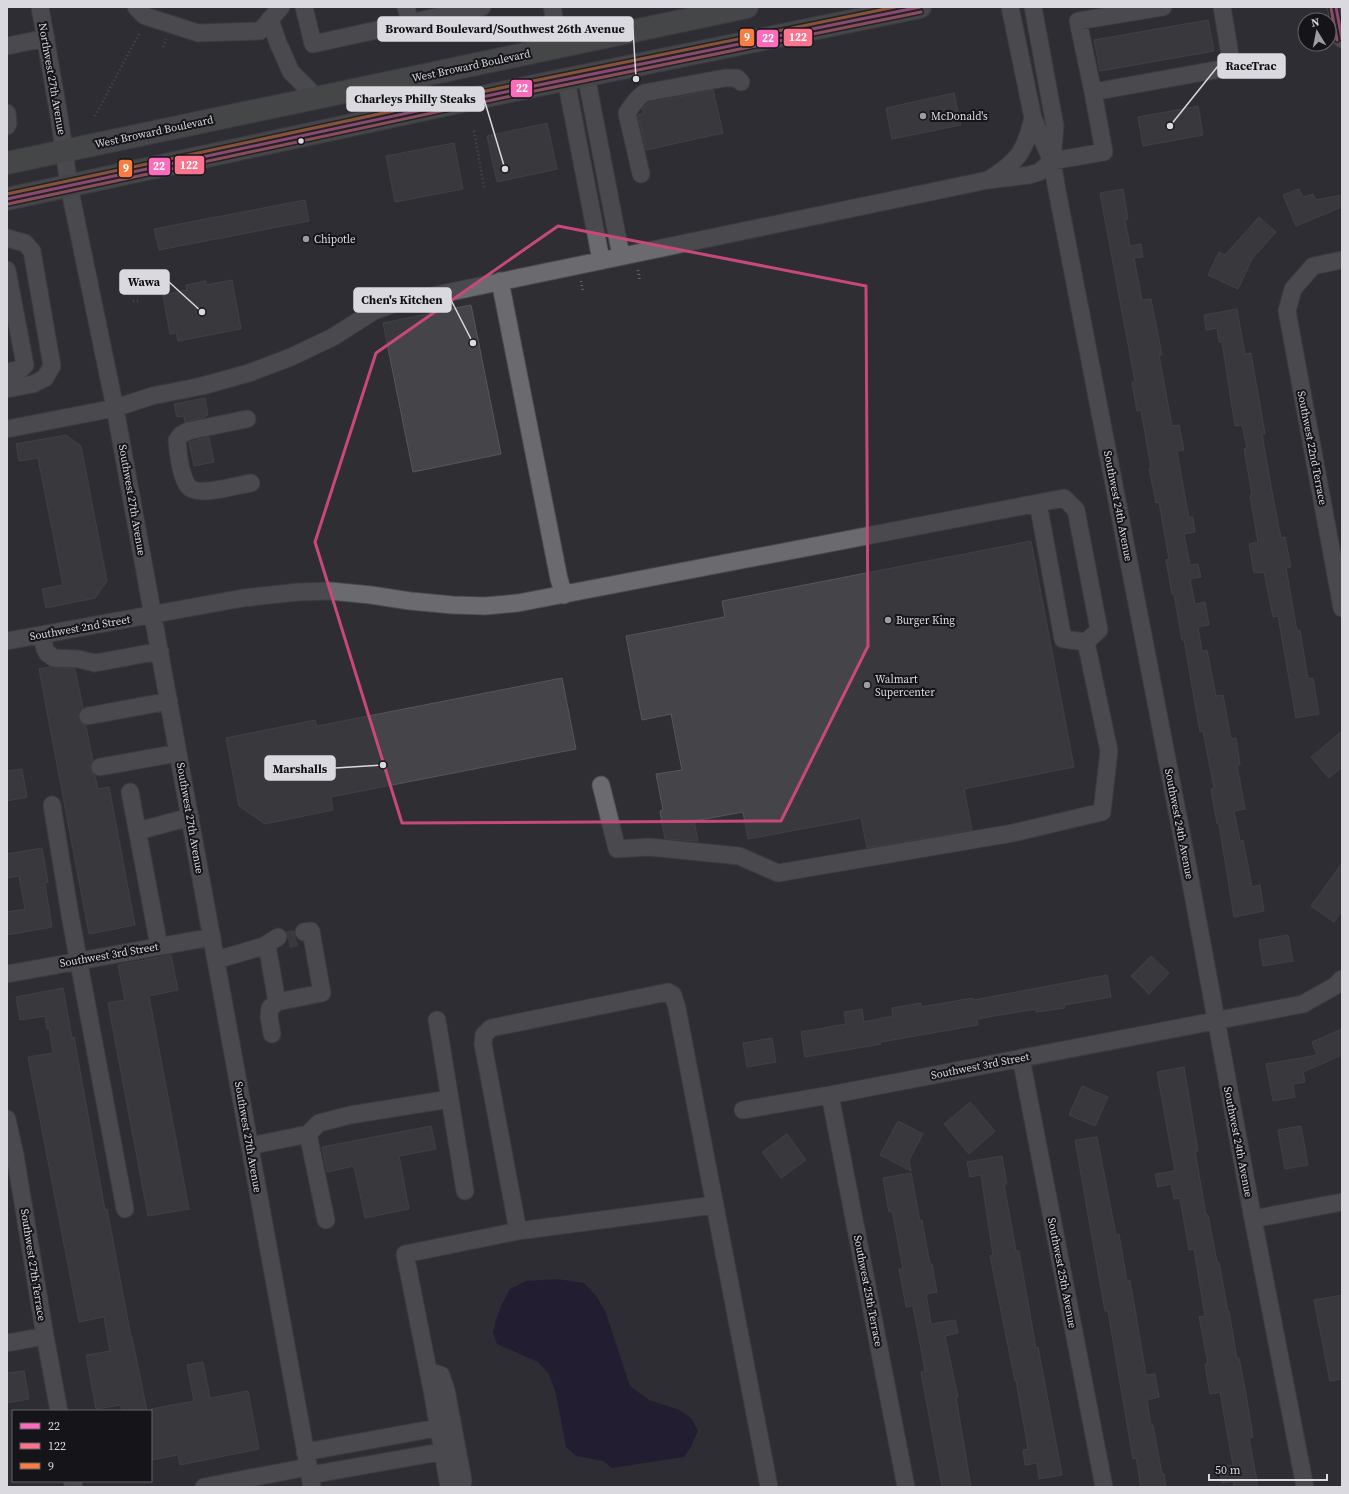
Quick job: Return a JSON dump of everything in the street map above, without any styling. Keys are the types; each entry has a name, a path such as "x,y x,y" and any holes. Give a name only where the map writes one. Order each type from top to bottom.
{"main road":[{"name":"West Broward Boulevard","path":"7,163 747,7"},
{"path":"7,199 576,78 920,7"},
{"path":"576,78 573,68 585,56 610,37"}],"street":[{"name":"Northwest 27th Avenue","path":"40,7 64,150"},
{"path":"136,7 145,16 198,33 260,31 276,13"},
{"path":"304,7 313,44 408,15 482,7"},
{"path":"552,7 560,47"},
{"name":"Southwest 24th Avenue","path":"1010,7 1033,118 1052,160 1305,1487"},
{"name":"Southwest 24th Avenue","path":"1033,7 1055,126 1052,160"},
{"path":"7,429 116,408 152,396 202,386 250,373 291,357 332,338 374,311 393,304 988,180 1029,175 1039,172 1052,160 1104,152 1078,21 1163,7"},
{"path":"1093,92 1232,67 1222,7"},
{"path":"1336,7 1342,39"},
{"path":"276,13 278,43 291,72 317,98"},
{"path":"7,46 46,38"},
{"path":"576,78 621,256"},
{"path":"576,78 601,260"},
{"path":"641,174 627,113 637,99 644,94 724,78 737,78 741,82"},
{"path":"7,113 7,126"},
{"path":"988,180 1006,169 1022,151 1027,141 1033,118"},
{"name":"Southwest 27th Avenue","path":"64,150 69,186 116,408 168,701 309,1470"},
{"path":"7,238 25,243 32,251 52,366 45,378 33,384 7,390"},
{"name":"Southwest 22nd Terrace","path":"1342,260 1313,266 1294,289 1287,311 1342,608"},
{"path":"7,270 25,365 21,369 7,372"},
{"path":"500,281 564,595"},
{"path":"247,419 188,430 181,434 177,440 184,479 188,487 195,491 203,492 251,483"},
{"name":"Southwest 2nd Street","path":"7,642 243,598 298,592 330,591 453,605 485,606 518,603 1064,498 1076,510 1099,630 1086,642"},
{"path":"601,786 617,849 649,847 739,856 778,873 1013,833 1102,812 1109,751 1086,642 1063,640 1038,503"},
{"path":"42,635 47,653 54,658 78,659 95,663 160,651"},
{"path":"88,716 168,701"},
{"path":"100,767 178,754"},
{"path":"130,792 159,946"},
{"path":"52,806 125,1209"},
{"path":"138,831 190,817"},
{"path":"216,960 288,936 310,931 322,993 277,1002 270,1008 269,1017 272,1034"},
{"path":"277,1002 288,936"},
{"name":"Southwest 3rd Street","path":"7,974 212,937"},
{"name":"Southwest 3rd Street","path":"744,1110 830,1095 1304,1004 1335,986 1342,979"},
{"path":"518,1231 483,1044 484,1034 491,1028 668,992 673,995 769,1487"},
{"path":"437,1020 465,1191"},
{"name":"Southwest 25th Avenue","path":"1021,1058 1104,1487"},
{"name":"Southwest 25th Terrace","path":"830,1095 906,1487"},
{"path":"250,1146 308,1134 320,1124 350,1115 450,1099"},
{"name":"Southwest 27th Terrace","path":"7,1119 11,1156 59,1410"},
{"path":"308,1134 326,1220"},
{"path":"1253,1219 1342,1202"},
{"path":"449,1487 450,1451 446,1426 446,1390 440,1375 428,1371 405,1254 518,1231 714,1205"},
{"path":"7,1343 45,1336"},
{"path":"309,1470 446,1426"},
{"path":"204,1487 309,1470 450,1451"},
{"path":"450,1451 463,1480 462,1487"}],"path":[{"path":"95,116 139,34"},
{"path":"474,131 484,188"},
{"path":"638,268 640,281"},
{"path":"133,302 139,301"}],"highlighted area":[{"path":"558,226 866,286 868,646 781,821 402,823 315,542 376,353"}],"shaded area":[{"path":"557,1279 584,1283 597,1297 606,1313 630,1386 649,1400 680,1410 692,1419 698,1431 691,1447 684,1457 612,1468 603,1461 576,1456 566,1447 556,1394 549,1374 538,1362 497,1344 493,1333 502,1304 510,1289 526,1281"}],"building":[{"path":"1208,20 1214,51 1100,71 1094,40"},
{"path":"713,90 723,133 646,150 638,115 643,113 642,109 648,103"},
{"name":"McDonald's","path":"954,93 961,125 892,139 886,108"},
{"path":"1198,106 1203,135 1143,146 1138,117"},
{"path":"547,123 557,169 497,182 487,136"},
{"path":"454,143 463,189 395,202 386,156"},
{"path":"1123,189 1128,219 1125,220 1130,246 1141,244 1143,257 1134,258 1142,300 1151,299 1162,355 1159,355 1172,426 1179,425 1184,450 1177,451 1189,517 1193,517 1195,532 1184,534 1190,565 1198,564 1201,577 1190,579 1195,604 1205,602 1209,625 1198,627 1202,651 1207,650 1216,696 1223,695 1231,739 1236,738 1240,765 1237,765 1245,809 1234,811 1240,841 1243,840 1252,887 1260,885 1264,911 1234,917 1219,824 1217,824 1211,789 1214,788 1203,731 1200,732 1184,640 1182,640 1174,594 1172,594 1166,560 1169,559 1159,502 1156,503 1149,468 1151,468 1141,410 1137,411 1132,382 1135,382 1100,193"},
{"path":"1299,189 1303,197 1313,194 1316,200 1342,195 1342,207 1296,226 1283,195"},
{"path":"305,200 309,221 159,250 154,229"},
{"path":"1259,217 1276,232 1252,259 1238,289 1208,275 1219,252 1225,255"},
{"path":"232,280 241,329 178,341 176,333 170,334 163,295 187,290 186,285 206,281 206,285"},
{"path":"471,305 501,454 413,472 383,323"},
{"path":"1237,309 1245,354 1251,353 1265,434 1262,434 1272,492 1281,538 1285,537 1291,567 1286,568 1297,631 1300,630 1308,679 1313,678 1319,714 1296,718 1278,616 1273,617 1264,572 1254,573 1249,544 1258,542 1244,449 1247,448 1242,425 1235,426 1222,342 1219,342 1217,328 1206,330 1204,315"},
{"path":"205,398 208,415 185,422 184,416 177,417 174,404"},
{"path":"66,435 81,446 107,581 95,598 46,608 42,589 63,585 38,458 19,461 16,444"},
{"path":"209,437 214,462 194,466 189,442"},
{"path":"1031,541 1074,767 964,789 972,830 867,848 861,818 748,839 743,812 694,821 698,841 665,839 660,811 663,810 656,774 682,770 671,714 642,720 626,636 725,617 722,601"},
{"path":"51,667 75,669 83,708 79,712 78,718 81,723 86,726 93,761 90,769 95,776 98,789 109,787 135,925 89,934 39,669"},
{"path":"562,678 576,749 331,797 333,810 265,824 239,806 226,738 315,720 317,726"},
{"path":"1342,731 1342,767 1329,778 1311,757"},
{"path":"22,769 27,797 7,801 7,771"},
{"path":"42,848 48,882 45,883 52,927 7,935 7,912 25,909 19,876 7,878 7,854"},
{"path":"1342,863 1342,911 1334,922 1311,906"},
{"path":"1288,935 1293,961 1263,966 1259,940"},
{"path":"171,955 178,990 149,996 189,1209 148,1216 108,1003 125,1000 118,965"},
{"path":"1151,956 1169,973 1149,994 1131,976"},
{"path":"1107,975 1111,997 1064,1005 1065,1008 1036,1012 1036,1009 977,1019 978,1025 805,1057 801,1032 846,1024 844,1012 862,1009 864,1022 893,1016 892,1008 921,1003 921,1007 973,998 974,1000"},
{"path":"63,988 72,1038 74,1037 105,1210 107,1209 131,1337 147,1410 122,1410 121,1405 96,1409 86,1355 110,1351 104,1317 79,1322 28,1057 53,1053 49,1028 47,1029 45,1016 20,1020 16,997"},
{"path":"1342,1029 1342,1055 1303,1072 1305,1082 1293,1084 1295,1097 1273,1101 1266,1064 1317,1055 1312,1042"},
{"path":"772,1038 776,1062 747,1067 743,1043"},
{"path":"1184,1067 1198,1151 1195,1151 1206,1215 1208,1215 1217,1262 1219,1262 1237,1359 1239,1358 1246,1394 1253,1437 1249,1438 1258,1487 1234,1487 1233,1481 1222,1483 1219,1467 1233,1465 1220,1392 1210,1394 1205,1364 1208,1364 1199,1317 1205,1316 1194,1249 1189,1250 1180,1198 1174,1199 1171,1184 1158,1187 1155,1174 1175,1171 1157,1072"},
{"path":"1082,1086 1108,1097 1095,1126 1069,1115"},
{"path":"970,1102 995,1131 969,1154 944,1124"},
{"path":"898,1121 923,1134 909,1160 911,1171 880,1155"},
{"path":"431,1126 436,1149 399,1156 409,1209 365,1218 354,1166 327,1172 322,1147"},
{"path":"1301,1126 1308,1165 1285,1169 1278,1130"},
{"path":"787,1134 806,1160 781,1178 762,1152"},
{"path":"1097,1137 1116,1235 1119,1234 1127,1281 1130,1280 1146,1375 1155,1374 1159,1397 1147,1400 1151,1425 1153,1425 1162,1474 1164,1474 1166,1487 1141,1487 1136,1458 1133,1459 1108,1311 1105,1311 1075,1140"},
{"path":"1002,1156 1007,1184 1004,1184 1016,1251 1019,1251 1036,1348 1038,1347 1062,1475 1039,1479 1037,1463 1025,1465 1023,1450 1028,1449 1016,1380 1015,1381 990,1256 993,1255 981,1175 970,1177 967,1162"},
{"path":"911,1173 920,1221 922,1220 937,1292 926,1294 931,1324 955,1320 958,1333 945,1336 958,1397 956,1397 971,1487 942,1487 921,1372 925,1371 913,1306 906,1307 899,1269 903,1269 892,1211 889,1212 883,1178"},
{"path":"1342,1295 1342,1379 1330,1381 1314,1300"},
{"path":"203,1362 210,1398 248,1391 259,1449 180,1465 178,1455 152,1460 151,1409 194,1401 187,1365"},
{"path":"24,1371 29,1399 7,1403 7,1373"}],"tunnel":[{"path":"288,940 296,938"}],"transit line":[{"name":"9","path":"7,194 528,82 895,7"},
{"name":"22","path":"7,199 529,87 920,7"},
{"name":"22","path":"1336,7 1342,39"},
{"name":"122","path":"1331,8 1332,12"},
{"name":"122","path":"8,204 530,92 921,12"}],"place":[{"name":"Broward Boulevard/Southwest 26th Avenue","path":"636,79"},
{"name":"McDonald's","path":"923,116"},
{"name":"RaceTrac","path":"1170,126"},
{"name":"Charleys Philly Steaks","path":"505,169"},
{"name":"Chipotle","path":"306,239"},
{"name":"Wawa","path":"202,312"},
{"name":"Chen's Kitchen","path":"473,343"},
{"name":"Burger King","path":"888,620"},
{"name":"Walmart Supercenter","path":"867,685"},
{"name":"Marshalls","path":"383,765"}]}
